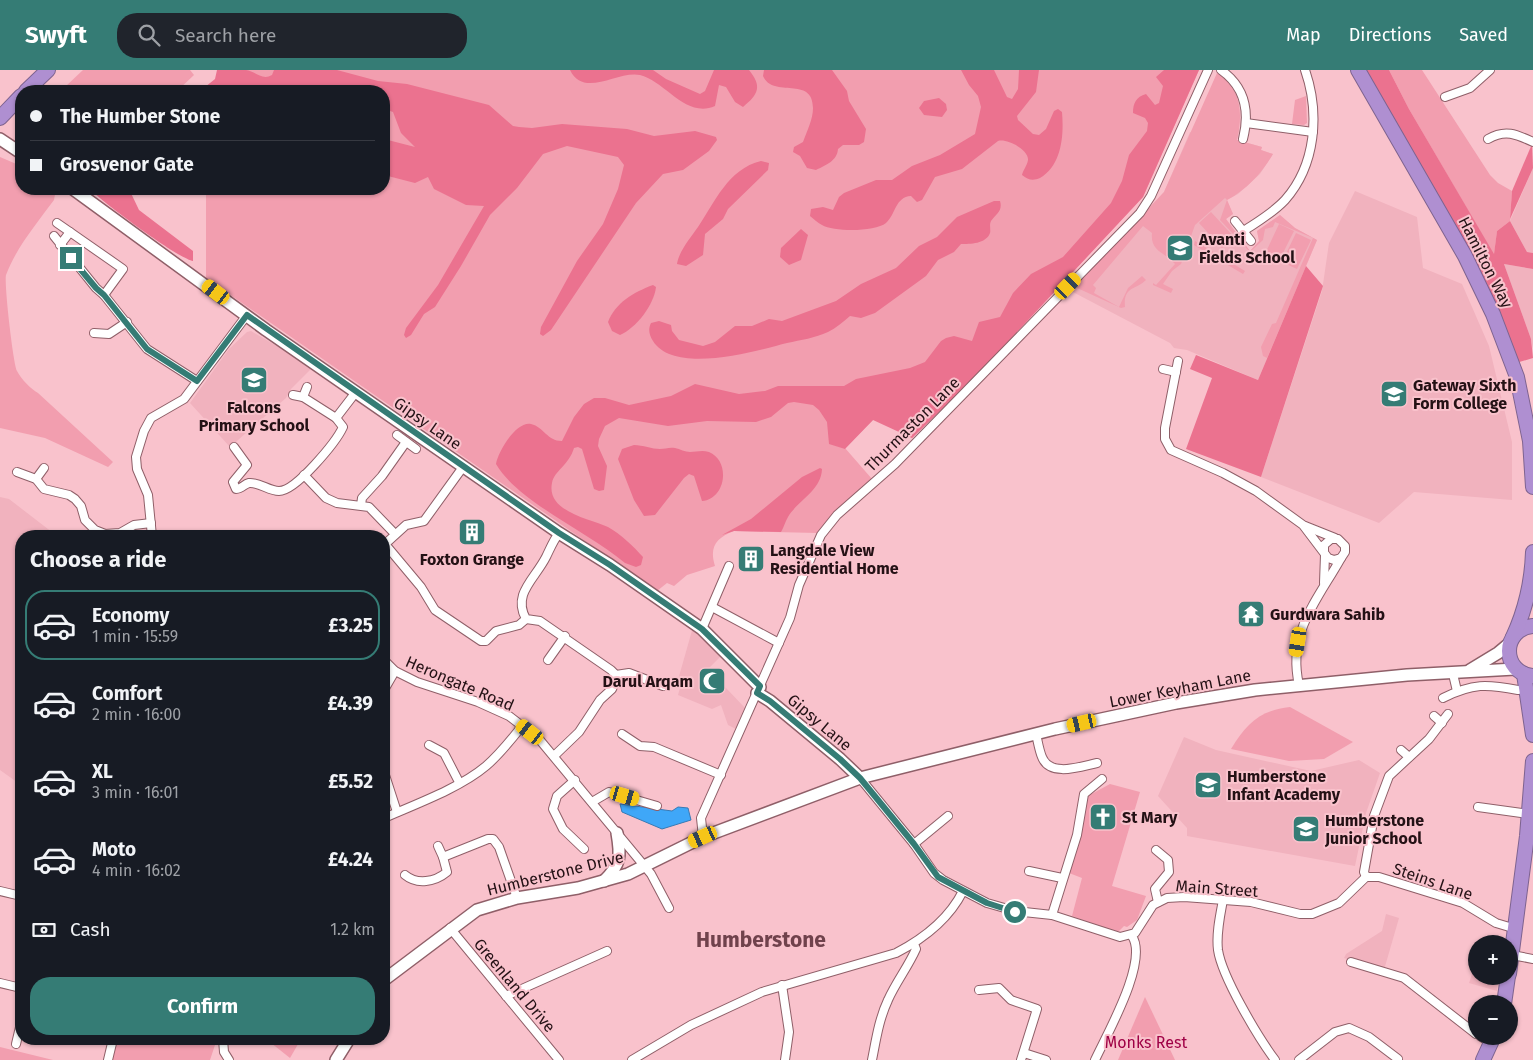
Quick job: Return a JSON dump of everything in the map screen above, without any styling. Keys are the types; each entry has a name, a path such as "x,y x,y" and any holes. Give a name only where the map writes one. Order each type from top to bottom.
{"highway":[{"path":"32,85 48,70"},
{"name":"Hamilton Way","path":"1358,70 1466,256 1493,314 1517,377 1530,441 1533,487"},
{"path":"0,118 15,102"},
{"path":"1533,552 1533,569 1520,621 1511,640 1509,657 1524,673 1533,735"},
{"path":"1511,640 1524,628 1533,626"},
{"path":"1515,935 1533,761"},
{"path":"1483,1060 1486,1045"}],"street":[{"name":"Thurmaston Lane","path":"703,837 701,818 790,618 799,585 822,535 837,515 894,464 1140,213 1151,196 1208,70"},
{"path":"1221,70 1234,81 1241,91 1246,105 1246,123 1242,139"},
{"path":"1242,232 1273,211 1290,193 1306,164 1313,132 1312,97 1305,70"},
{"path":"1445,97 1470,88 1490,70"},
{"path":"1246,123 1313,132"},
{"path":"1488,139 1500,132 1518,135 1533,142"},
{"path":"0,139 15,149"},
{"name":"Gipsy Lane","path":"81,195 247,315 463,467 702,629 770,701 820,741 860,778"},
{"path":"1235,221 1251,241"},
{"path":"57,223 123,270 104,295"},
{"path":"60,245 70,232"},
{"path":"54,236 96,288 127,322 147,349 197,381"},
{"path":"152,530 148,495 137,469 136,457 144,431 151,418 184,399 247,315"},
{"path":"94,333 109,334 127,322"},
{"path":"1178,361 1164,432 1166,442 1171,450 1243,484 1303,525 1335,538 1345,546 1345,552 1323,585 1306,617 1298,642 1295,664 1299,685"},
{"path":"1163,369 1176,372"},
{"path":"303,397 307,387"},
{"path":"336,418 356,392"},
{"path":"234,447 247,465 233,482 236,489 251,483 281,492 304,475 336,443 343,427 336,418 303,397 293,395"},
{"path":"397,435 416,449"},
{"path":"361,505 362,498 382,476 406,442"},
{"path":"390,539 406,525 424,520 463,467"},
{"path":"36,479 44,468"},
{"path":"17,472 36,479 44,489 69,495 75,499 81,506 85,520 95,530"},
{"path":"304,475 326,498 337,503 361,505 375,510 395,534"},
{"path":"125,530 134,525 151,523"},
{"path":"1303,525 1324,554 1331,560 1341,558"},
{"path":"526,619 522,612 520,599 559,533"},
{"path":"1323,585 1326,542 1335,538"},
{"path":"390,552 421,587 435,610 481,641 486,641 496,631 519,625 526,619 540,621 564,636 616,676"},
{"path":"702,629 729,566"},
{"path":"712,608 778,643"},
{"path":"548,660 564,636"},
{"name":"Lower Keyham Lane","path":"860,778 1036,734 1176,703 1299,685 1407,675 1453,674 1468,670 1498,653 1511,640"},
{"name":"Herongate Road","path":"390,666 395,671 417,682 478,702 510,716 539,739 575,780 651,874 669,908"},
{"name":"Lower Keyham Lane","path":"1468,670 1524,673"},
{"path":"390,680 395,671"},
{"path":"616,676 629,673 663,686"},
{"path":"1453,674 1457,691"},
{"path":"554,756 579,732 600,700 612,689 616,676"},
{"path":"1443,698 1457,691 1484,684 1518,690"},
{"path":"1366,876 1364,872 1365,863 1379,798 1389,776 1442,723 1448,714"},
{"path":"1434,716 1442,723"},
{"path":"390,815 459,782 485,767 522,726"},
{"path":"622,734 640,746 654,747 721,774"},
{"path":"1036,734 1042,759 1054,768 1071,769 1097,763"},
{"path":"429,745 444,753 459,782"},
{"path":"1401,750 1409,757"},
{"path":"860,778 914,844 934,873 963,891 1015,912 1052,915 1116,936 1132,936 1136,946 1134,966 1126,992 1095,1060"},
{"name":"Humberstone Drive","path":"390,975 450,928 477,910 517,898 603,882 644,866 703,837 860,778"},
{"path":"1052,915 1077,835 1084,794 1102,779"},
{"path":"575,780 557,796 553,809 563,829 584,849"},
{"path":"390,790 397,812"},
{"path":"592,802 609,792 657,806"},
{"path":"1478,807 1529,814"},
{"path":"914,844 948,816"},
{"path":"603,882 615,870 620,858 617,833"},
{"path":"443,857 488,839 493,839 499,847 517,898"},
{"path":"404,874 418,882 426,882 445,874 447,869 438,846"},
{"path":"1156,850 1168,860 1169,872 1155,889 1158,902"},
{"path":"1029,871 1062,878"},
{"name":"Main Street","path":"1132,936 1138,930 1149,910 1166,898 1184,897 1251,902 1300,914 1312,914 1340,903 1366,876"},
{"name":"Steins Lane","path":"1366,876 1379,877 1463,903 1496,923 1516,929"},
{"path":"0,891 15,895"},
{"path":"632,1060 691,1025 762,992 878,960 914,944 956,906 963,891"},
{"path":"1223,900 1218,942 1221,961 1250,1020 1275,1060"},
{"name":"Greenland Drive","path":"450,928 559,1060"},
{"path":"872,1060 881,1017 896,985 912,958 916,949 914,944"},
{"path":"506,996 607,951"},
{"path":"1518,956 1533,959"},
{"path":"1352,962 1404,978 1468,1028"},
{"path":"0,983 15,987"},
{"path":"782,985 789,1032 786,1060"},
{"path":"980,990 999,988 1011,1000 1037,1009 1023,1057 1046,1060"},
{"path":"1299,1060 1335,1032 1349,1028 1369,1037 1398,1059"},
{"path":"108,1060 112,1045"},
{"path":"223,1045 224,1052 229,1060"},
{"path":"336,1060 345,1045"}],"shaded area":[{"path":"217,70 246,70 268,77 272,75 274,70 337,70 378,81 407,84 489,105 513,126 532,128 562,124 627,129 654,136 695,131 716,137 717,140 709,151 683,170 663,174 636,203 551,330 543,336 540,334 541,327 577,261 603,224 618,189 624,165 618,157 567,146 543,154 517,188 490,215 435,307 424,314 411,335 406,338 404,335 406,328 438,285 484,206 466,205 434,189 428,177 415,183 390,177 390,141 415,147 401,133 393,112 390,111 390,85 208,85 215,79"},
{"path":"570,70 653,70 666,79 700,94 705,91 714,70 749,70 756,81 757,90 753,98 743,107 735,102 726,87 719,85 715,106 704,109 685,103 658,84 640,75 622,76 592,83 576,78"},
{"path":"764,70 832,70 847,91 849,101 866,129 864,142 859,145 843,145 838,149 836,157 827,164 816,170 807,168 800,156 793,152 794,147 803,142 809,125 813,112 811,98 807,92 800,89 775,86 768,83 763,76"},
{"path":"961,70 994,70 1007,97 1012,99 1018,89 1019,70 1039,70 1036,92 1017,116 1018,120 1033,134 1039,135 1046,129 1054,111 1058,109 1062,112 1063,130 1060,149 1053,165 1047,172 1035,180 1024,177 1022,175 1028,160 1025,152 1012,143 998,141 962,169 935,177 922,200 917,202 911,196 902,199 886,223 881,226 854,230 836,229 822,225 810,216 811,209 823,207 833,210 839,197 844,193 876,180 892,180 912,166 940,155 975,134 981,107 978,96 969,85"},
{"path":"1164,70 1199,70 1143,197 974,378 912,438 873,420 845,449 829,444 827,422 819,410 813,405 794,402 788,403 771,417 756,422 707,421 668,426 619,418 605,426 599,439 598,446 607,466 604,490 594,489 582,449 578,447 574,448 569,459 553,479 552,493 556,501 571,513 608,527 618,533 643,557 641,565 636,567 625,563 537,504 506,478 496,464 504,445 519,427 531,424 553,439 562,441 574,417 584,404 594,398 605,398 629,405 671,396 695,384 739,394 765,391 778,386 844,386 856,379 910,368 925,362 941,341 946,338 954,336 972,341 979,322 1000,317 1013,293 1031,274 1063,257 1111,203 1122,181 1129,155 1147,131 1148,123 1145,118 1133,113 1134,103 1146,94 1155,105 1159,103 1163,86 1156,77"},
{"path":"1358,70 1389,70 1409,109 1494,254 1497,231 1510,221 1527,252 1533,253 1533,269 1504,264 1531,339 1533,358 1516,363"},
{"path":"939,98 946,104 947,110 942,117 924,115 919,108 924,101"},
{"name":"Avanti Fields School","path":"1239,130 1237,140 1262,147 1261,150 1273,154 1260,174 1238,194 1227,200 1233,214 1226,219 1250,251 1259,241 1257,231 1280,215 1295,228 1317,240 1258,380 1187,350 1174,348 1170,343 1071,291 1164,192 1190,132"},
{"path":"1532,144 1533,168 1510,219 1512,191"},
{"path":"761,161 769,163 768,170 728,209 723,219 705,234 703,255 686,266 677,264 686,244 731,179 750,165"},
{"path":"1533,168 1533,253 1527,252 1510,221"},
{"name":"Gateway Sixth Form College","path":"1355,191 1417,217 1423,268 1462,284 1489,346 1512,442 1512,500 1414,492 1379,523 1261,477 1322,291 1329,243"},
{"path":"97,195 132,195 139,210 193,251 193,261 173,251"},
{"path":"994,201 1000,201 1001,207 991,221 988,237 977,243 961,244 954,252 938,260 926,276 875,313 861,318 850,316 834,329 808,339 716,358 696,359 678,357 664,351 653,341 649,330 651,323 659,321 671,325 672,331 679,340 703,346 715,342 735,326 752,326 769,319 782,321 836,301 861,284 896,268 919,246 937,237 957,217"},
{"path":"801,229 808,235 801,260 789,265 780,257 781,248"},
{"path":"1504,264 1533,269 1533,349 1531,339"},
{"path":"1306,266 1323,286 1261,477 1186,449 1212,378 1190,369 1196,355 1258,380"},
{"path":"653,285 656,287 655,294 648,308 638,321 620,335 612,331 608,322 615,309 632,295"},
{"name":"Falcons Primary School","path":"251,331 313,367 291,389 286,398 230,447 190,403 229,349 247,332"},
{"path":"634,445 657,449 675,448 688,452 709,452 721,463 723,479 721,487 710,499 702,501 694,476 689,474 655,515 644,516 634,500 618,459 622,449"},
{"path":"820,468 822,469 821,477 818,483 792,511 781,532 734,531 722,535 751,519 802,477"},
{"path":"0,497 9,499 49,530 15,530 15,781 0,770"},
{"name":"Darul Arqam","path":"693,627 723,654 708,669 745,708 736,729 728,725 721,705 712,709 678,695 680,688 676,687"},
{"path":"1184,737 1216,750 1311,771 1359,760 1380,773 1366,813 1355,866 1187,836 1187,828 1158,796"},
{"path":"1386,914 1399,918 1384,970 1344,958 1346,954 1382,931"},
{"path":"1476,985 1498,985 1497,991"}],"green space":[{"path":"83,70 190,70 194,75 183,85 67,85"},
{"path":"230,70 1199,70 1143,197 974,378 912,438 874,419 845,448 872,479 835,512 818,533 734,531 718,540 713,554 715,566 687,575 674,586 667,583 657,591 206,278 206,195 390,195 390,85 214,85"},
{"path":"1389,70 1422,70 1490,175 1498,183 1512,191 1510,221 1497,231 1494,255 1409,109"},
{"path":"1217,73 1232,87 1239,103 1240,121 1237,140 1262,147 1261,150 1273,154 1247,186 1227,200 1225,198 1195,225 1181,264 1172,271 1163,284 1173,289 1171,293 1153,285 1153,283 1156,285 1175,264 1156,248 1153,244 1152,233 1143,226 1093,285 1096,288 1094,293 1119,307 1128,288 1142,276 1146,280 1128,292 1125,307 1121,308 1075,287 1164,192"},
{"path":"1306,96 1307,123 1304,125 1292,124 1295,100"},
{"path":"0,157 15,163 15,195 55,195 54,200 21,245 6,275 9,323 17,371 29,386 113,462 108,467 45,438 0,428"},
{"path":"1227,200 1233,214 1226,219 1250,251 1259,241 1257,231 1280,215 1295,228 1317,240 1267,358 1263,356 1261,347 1272,324 1276,323 1313,238 1275,222 1273,227 1265,229 1263,240 1250,252 1220,220"},
{"path":"1211,212 1234,237 1222,248 1199,223"},
{"path":"1279,224 1294,231 1279,261 1265,254"},
{"path":"1296,233 1311,240 1297,269 1282,262"},
{"path":"1195,241 1245,271 1243,274 1194,245"},
{"path":"1290,707 1353,742 1324,759 1289,761 1231,749 1242,732 1262,715 1270,711"},
{"path":"1110,784 1140,792 1112,886 1146,896 1137,920 1127,927 1124,926 1119,931 1109,931 1072,916 1082,878 1069,873 1086,797"},
{"name":"Monks Rest","path":"1145,997 1175,1060 1118,1060"},
{"path":"114,1045 215,1045 210,1060 110,1060"},
{"path":"274,1045 298,1045 290,1058"},
{"path":"0,1047 53,1060 0,1060"}],"water":[{"path":"620,804 672,811 678,807 688,808 691,820 662,829 622,812"}],"place":[{"name":"Avanti Fields School","path":"1180,248"},
{"name":"Falcons Primary School","path":"254,380"},
{"name":"Gateway Sixth Form College","path":"1394,394"},
{"name":"Foxton Grange","path":"472,532"},
{"name":"Langdale View Residential Home","path":"751,559"},
{"name":"Gurdwara Sahib","path":"1251,614"},
{"name":"Darul Arqam","path":"712,681"},
{"name":"Humberstone Infant Academy","path":"1208,785"},
{"name":"St Mary","path":"1103,817"},
{"name":"Humberstone Junior School","path":"1306,829"}],"district":[{"name":"Humberstone","path":"761,940"}],"route":[{"path":"71,258 127,322 134,334 147,349 197,381 247,315 463,467 559,533 610,565 702,629 760,686 757,693 770,701 860,778 910,838 938,877 987,903 1015,912"}]}
